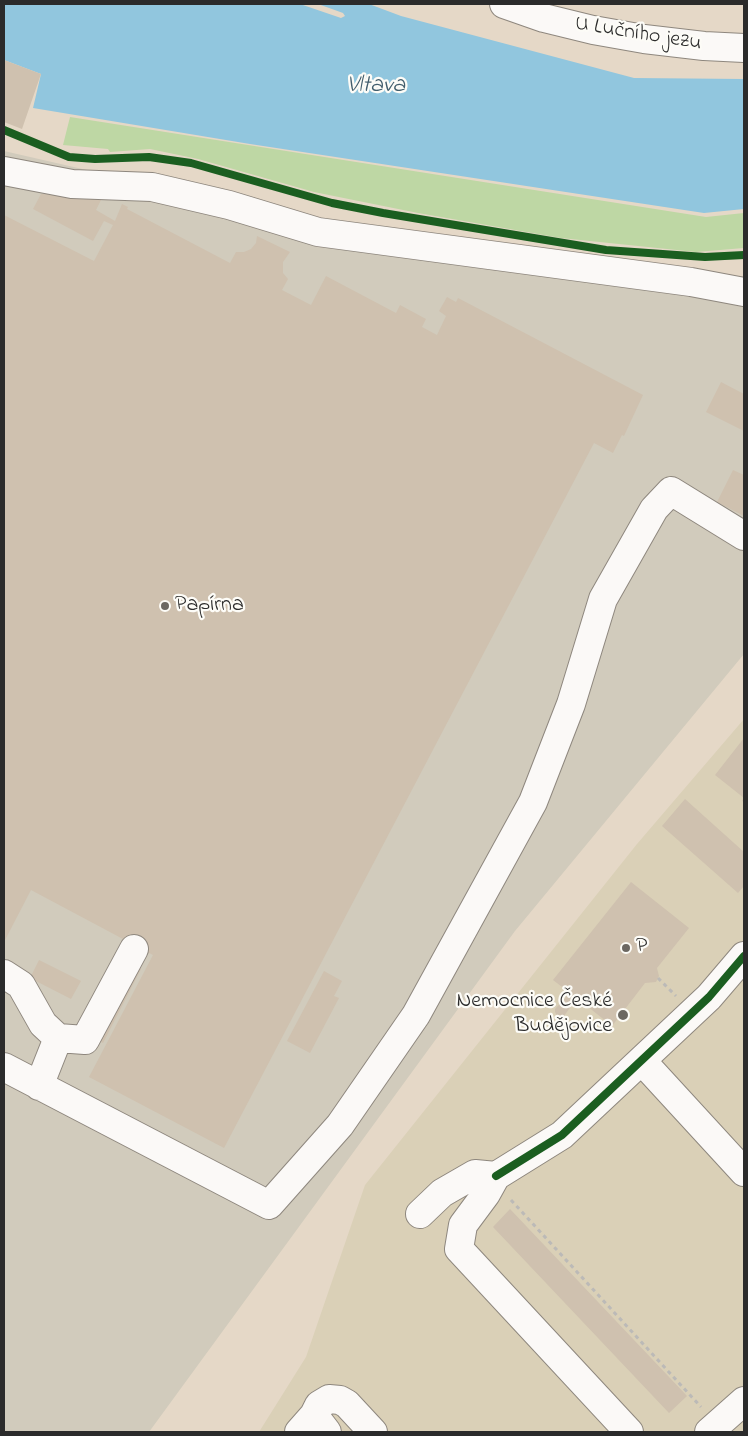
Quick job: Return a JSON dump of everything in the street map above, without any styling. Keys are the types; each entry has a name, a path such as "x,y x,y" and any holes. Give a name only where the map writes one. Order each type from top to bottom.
{"lane":[{"name":"U Lučního jezu","path":"504,4 544,18 593,30 644,39 704,46 744,48"},
{"path":"4,171 72,184 152,187 229,205 318,232 691,282 744,292"},
{"path":"4,1068 269,1205 340,1125 416,1015 533,802 571,704 603,599 654,509 671,491 744,536"},
{"path":"4,974 21,985 43,1024 58,1038 85,1040 134,948"},
{"path":"628,1432 459,1249 463,1225 486,1194 496,1176 562,1135 709,997 744,956"},
{"path":"39,1086 58,1038"},
{"path":"642,1061 744,1172"},
{"path":"420,1214 442,1193 475,1174 496,1176"},
{"path":"313,1427 319,1405 329,1399 340,1400 347,1404 373,1432"},
{"path":"708,1422 744,1401"}],"path":[{"path":"496,1176 501,1189 708,1422"}],"shaded area":[{"path":"4,151 326,225 744,277 744,654 515,931 149,1432 4,1432"},
{"name":"Nemocnice České Budějovice","path":"744,719 744,1432 259,1432 306,1357 365,1185 637,844"}],"green space":[{"path":"70,117 706,217 744,213 744,248 696,252 561,238 418,213 314,192 198,159 150,149 110,152 108,149 63,145"}],"water":[{"name":"Vltava","path":"4,4 300,4 341,18 345,16 343,13 318,4 369,4 401,16 634,78 744,79 744,209 704,213 250,144 33,108 41,74 4,60"}],"building":[{"path":"4,60 41,74 22,129 4,122"},
{"name":"Papírna","path":"41,194 92,195 101,200 96,210 115,221 122,204 128,207 127,209 230,263 236,252 244,252 251,249 256,243 257,236 290,252 283,262 283,273 288,279 282,290 311,305 326,276 396,313 400,305 426,319 422,327 437,335 446,316 439,311 447,297 456,302 458,298 643,395 624,436 622,435 613,453 594,443 224,1148 89,1077 153,955 31,890 4,942 4,215 94,261 113,225 104,221 93,241 33,209"},
{"path":"721,382 744,394 744,431 706,412"},
{"path":"733,470 744,475 744,516 717,502"},
{"path":"744,738 744,798 715,775"},
{"path":"685,799 744,852 744,886 738,893 662,826"},
{"name":"P","path":"631,882 689,928 657,968 659,976 656,982 645,983 612,1026 577,998 564,1016 558,1017 555,1009 570,993 553,980"},
{"path":"39,960 81,981 71,999 30,978"},
{"path":"131,964 141,969 103,1043 93,1038"},
{"path":"324,971 342,981 334,996 339,998 310,1053 287,1041"},
{"path":"510,1209 687,1396 669,1413 493,1227"}],"cycle path":[{"path":"4,130 69,157 95,159 149,157 191,163 332,203 383,213 606,250 705,257 744,255"},
{"path":"496,1176 562,1135 709,997 744,956"}],"place":[{"name":"Papírna","path":"165,606"},
{"name":"P","path":"626,948"},
{"name":"Nemocnice České Budějovice","path":"623,1015"}]}
